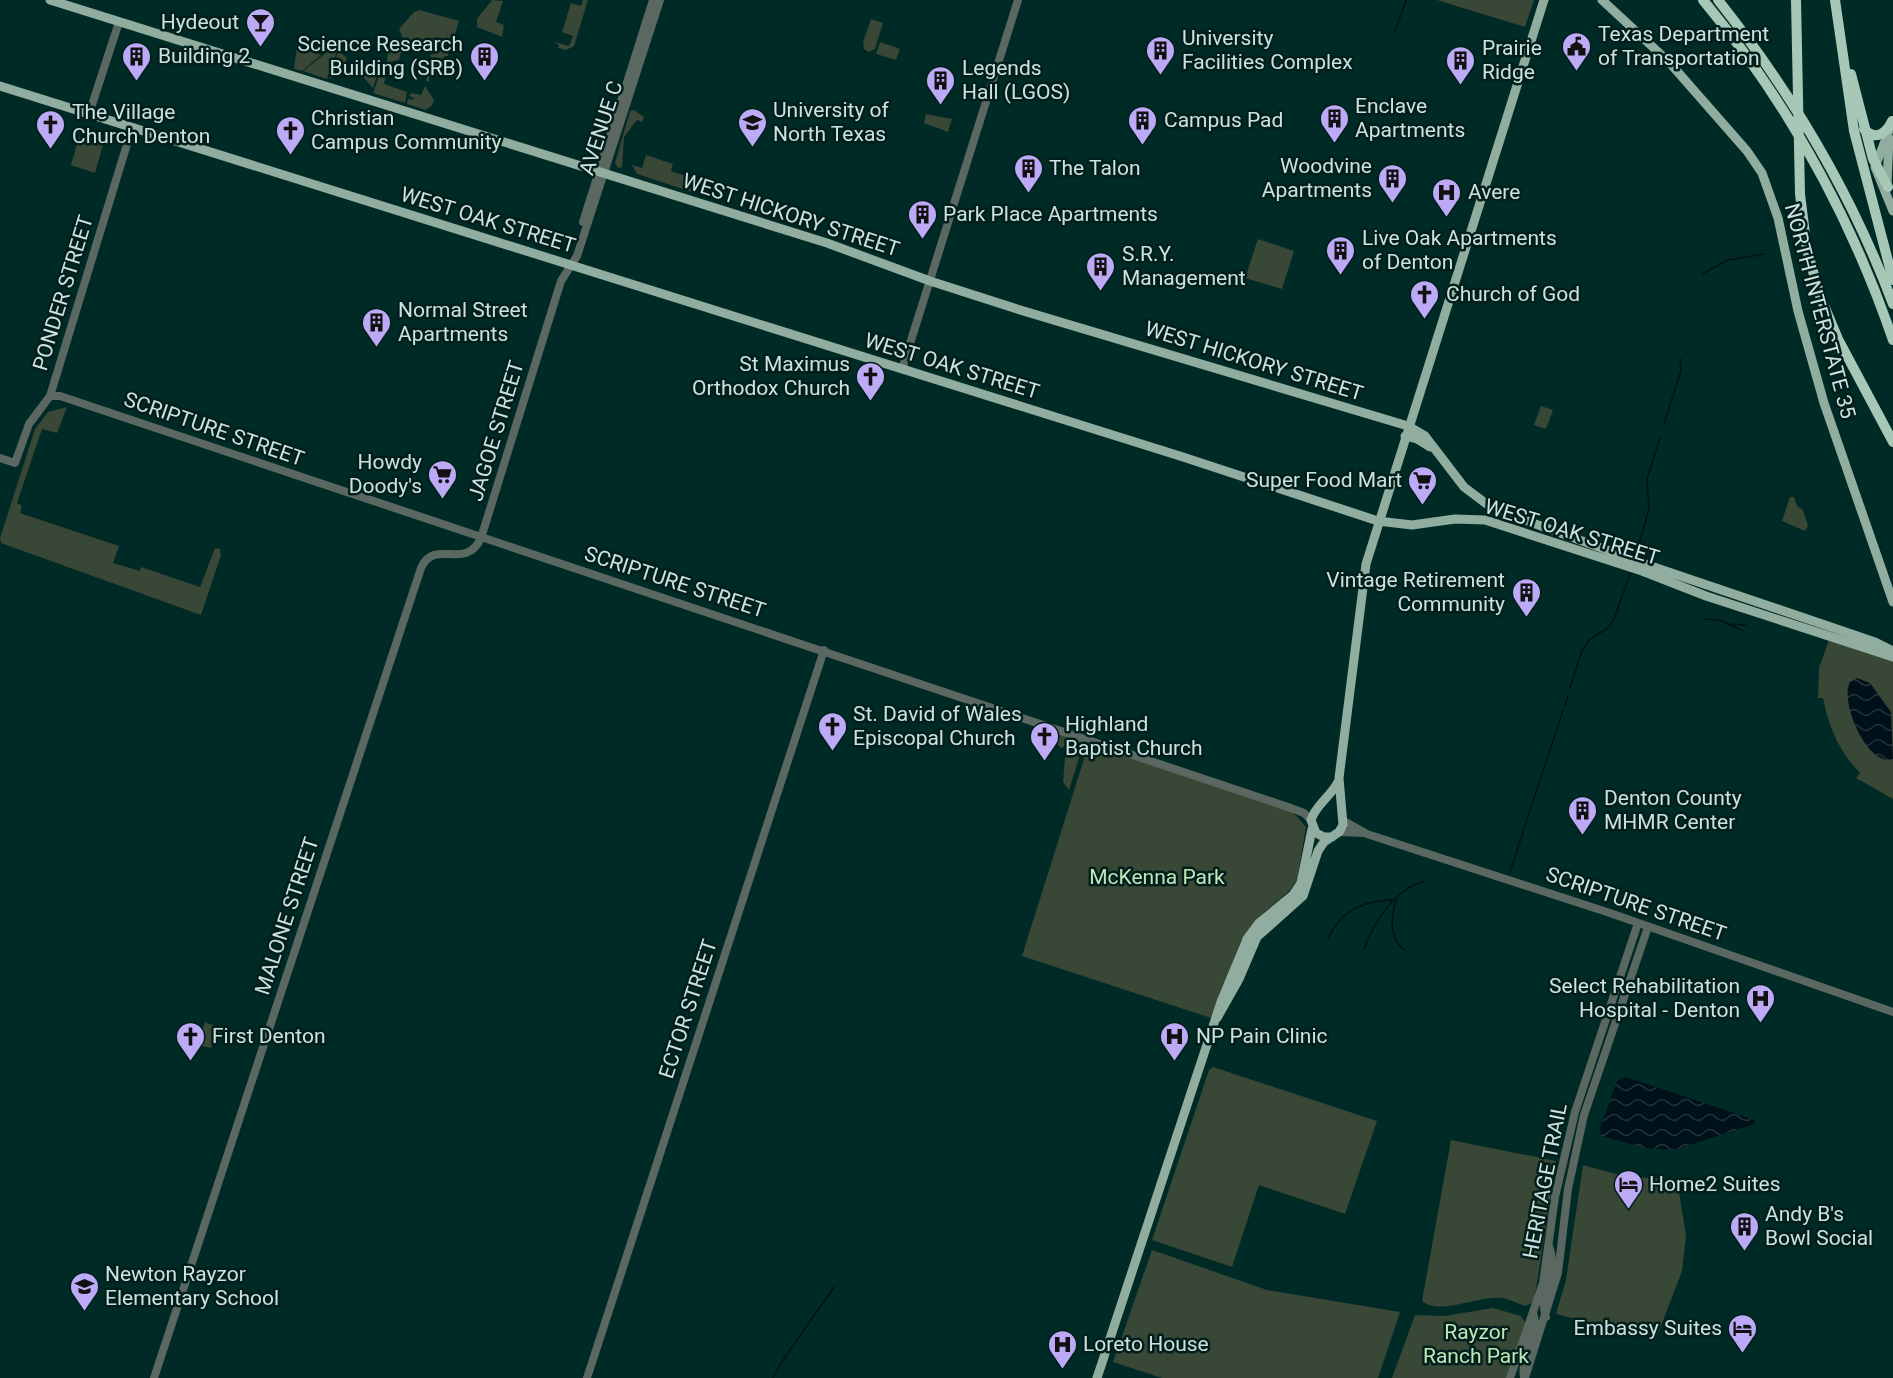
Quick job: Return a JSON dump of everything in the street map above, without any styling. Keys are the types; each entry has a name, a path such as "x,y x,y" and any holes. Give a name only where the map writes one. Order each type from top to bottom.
{"highway":[{"path":"1703,0 1781,104 1833,196 1893,340"},
{"path":"1718,0 1775,74 1822,150 1847,197 1893,304"},
{"path":"1796,0 1800,194 1807,250 1820,296 1838,339 1893,442"},
{"path":"1837,0 1863,128 1875,164 1888,187"},
{"path":"1837,0 1854,131 1893,280"},
{"path":"1863,128 1872,135 1879,135 1885,133 1893,120"}],"main road":[{"name":"WEST HICKORY STREET","path":"50,0 827,243 930,281 1408,426 1425,436 1464,487 1492,508"},
{"path":"1217,1018 1239,980 1257,938 1303,896 1318,851 1324,842 1337,834 1343,818 1339,778 1364,572 1378,521 1544,0"},
{"name":"NORTH INTERSTATE 35","path":"1602,0 1663,56 1748,151 1768,187 1778,218 1798,311 1824,403 1893,602"},
{"name":"WEST OAK STREET","path":"0,86 571,264 1378,521 1412,525 1455,519 1485,520 1622,564 1704,596 1893,651"},
{"path":"1893,120 1875,164 1877,177 1893,212"},
{"path":"1893,120 1887,157 1888,187 1893,212"},
{"path":"1405,436 1417,439 1434,450"},
{"path":"1485,520 1492,508"},
{"name":"WEST OAK STREET","path":"1492,508 1857,641 1893,657"},
{"path":"1097,1378 1221,1002 1247,939 1259,923 1293,895 1301,883 1311,824 1318,808 1339,778"},
{"path":"1318,808 1331,805 1343,818"},
{"path":"1311,824 1320,836 1337,834"}],"street":[{"path":"603,172 653,0"},
{"name":"AVENUE C","path":"603,172 660,0"},
{"path":"902,369 1018,0"},
{"path":"89,114 119,22"},
{"name":"PONDER STREET","path":"0,458 15,463 29,424 50,396 132,128"},
{"name":"JAGOE STREET","path":"481,538 561,281 571,264 603,172"},
{"name":"SCRIPTURE STREET","path":"50,396 60,396 1288,807 1304,813 1311,824"},
{"name":"MALONE STREET","path":"154,1378 421,568 427,558 436,553 458,555 470,553 481,538"},
{"name":"ECTOR STREET","path":"586,1378 824,650"},
{"name":"SCRIPTURE STREET","path":"1288,807 1318,808"},
{"name":"SCRIPTURE STREET","path":"1343,818 1367,834 1638,923 1893,1012"},
{"name":"SCRIPTURE STREET","path":"1337,834 1367,834"},
{"name":"HERITAGE TRAIL","path":"1524,1378 1546,1317 1558,1273 1568,1190 1584,1115 1638,923"},
{"name":"HERITAGE TRAIL","path":"1510,1378 1543,1283 1555,1197 1569,1133 1648,927"},
{"path":"1546,1317 1543,1309 1554,1259 1548,1245"},
{"path":"1524,1378 1522,1367 1537,1322 1533,1313"}],"green space":[{"path":"492,0 503,1 496,22 504,25 502,37 477,27 477,19"},
{"path":"583,0 588,0 574,46 566,50 558,48 559,45 554,42 569,46 573,36 562,32 571,3 581,6"},
{"path":"1437,0 1534,0 1525,27"},
{"path":"419,10 459,21 453,41 433,49 404,41 399,29 414,12"},
{"path":"871,19 883,23 875,49 869,52 864,49 863,42"},
{"path":"399,42 402,49 399,60 390,62 386,68 388,52"},
{"path":"880,42 900,49 896,60 876,54"},
{"path":"297,47 321,55 302,71 294,69"},
{"path":"450,48 448,56 445,56 442,75 435,74 429,78 429,82 426,81 432,58 430,55"},
{"path":"337,51 327,79 303,71 327,52"},
{"path":"338,51 347,58 346,62 350,63 354,69 329,79"},
{"path":"381,65 373,88 357,70"},
{"path":"380,73 386,75 384,84 407,92 405,103 373,93"},
{"path":"425,86 434,100 432,105 426,110 407,104 408,99 413,100 414,98 409,96 412,93 421,95"},
{"path":"634,110 644,117 642,122 637,120 624,137 622,167 618,168 615,163 630,111"},
{"path":"926,114 952,119 948,132 924,123"},
{"path":"79,137 103,145 95,173 71,165"},
{"path":"646,155 673,164 671,171 698,180 695,193 637,174 632,165 642,168"},
{"path":"1258,239 1294,251 1282,289 1245,278"},
{"path":"1541,406 1553,410 1546,429 1534,425"},
{"path":"67,407 57,433 42,429 17,503 22,506 20,513 119,546 113,563 140,571 141,567 200,587 215,548 220,549 221,555 201,615 1,543 0,538 35,429 48,412"},
{"path":"1790,497 1794,497 1797,506 1803,510 1808,526 1805,531 1782,521"},
{"path":"1830,637 1893,659 1893,799 1856,778 1860,773 1841,748 1828,719 1823,698 1818,698 1819,668"},
{"path":"1038,726 1085,739 1069,790 1063,782 1065,757 1069,755 1065,746 1061,748 1055,741 1035,734"},
{"name":"McKenna Park","path":"1090,740 1288,807 1306,827 1297,880 1289,891 1260,916 1241,940 1211,1018 1022,956"},
{"path":"205,1022 222,1029 217,1044 213,1043 211,1048 197,1045"},
{"path":"1213,1067 1377,1121 1345,1214 1259,1185 1232,1267 1152,1240 1209,1070"},
{"path":"1451,1140 1556,1161 1534,1302 1525,1306 1505,1299 1493,1298 1438,1306 1422,1301"},
{"path":"1583,1165 1627,1177 1677,1179 1686,1236 1682,1271 1656,1339 1556,1314 1566,1280"},
{"path":"1152,1250 1267,1290 1400,1312 1378,1378 1162,1378 1113,1362"},
{"name":"Rayzor Ranch Park","path":"1493,1308 1521,1316 1525,1322 1507,1378 1392,1378 1415,1315 1444,1316"}],"water":[{"path":"1857,678 1870,683 1891,712 1893,759 1884,759 1874,754 1852,718 1848,691 1850,682"},
{"path":"1626,1077 1755,1120 1755,1124 1674,1150 1646,1148 1601,1136 1600,1128 1617,1081"}],"waterway":[{"path":"1395,32 1406,0"},
{"path":"1702,274 1728,260 1765,254"},
{"path":"1664,423 1681,371 1680,358"},
{"path":"1636,555 1649,509 1647,479 1660,437"},
{"path":"1570,688 1581,653 1589,640 1609,627 1615,617 1630,573"},
{"path":"1703,619 1720,620 1743,631"},
{"path":"1732,624 1746,625"},
{"path":"1565,706 1568,696"},
{"path":"1510,872 1563,710"},
{"path":"1364,949 1373,928 1386,908 1403,892 1424,881"},
{"path":"1328,939 1340,920 1355,908 1374,902 1396,900 1392,921 1393,934 1405,951"},
{"path":"773,1378 834,1287"}],"place":[{"name":"Hydeout","path":"260,48"},
{"name":"Texas Department of Transportation","path":"1577,72"},
{"name":"University Facilities Complex","path":"1161,76"},
{"name":"Building 2","path":"137,82"},
{"name":"Science Research Building (SRB)","path":"484,82"},
{"name":"Prairie Ridge","path":"1461,86"},
{"name":"Legends Hall (LGOS)","path":"941,106"},
{"name":"Enclave Apartments","path":"1334,144"},
{"name":"Campus Pad","path":"1143,146"},
{"name":"University of North Texas","path":"752,148"},
{"name":"The Village Church Denton","path":"51,150"},
{"name":"Christian Campus Community","path":"290,156"},
{"name":"The Talon","path":"1028,194"},
{"name":"Woodvine Apartments","path":"1393,204"},
{"name":"Avere","path":"1447,218"},
{"name":"Park Place Apartments","path":"922,240"},
{"name":"Live Oak Apartments of Denton","path":"1341,276"},
{"name":"S.R.Y. Management","path":"1101,292"},
{"name":"Church of God","path":"1425,320"},
{"name":"Normal Street Apartments","path":"377,348"},
{"name":"St Maximus Orthodox Church","path":"871,402"},
{"name":"Howdy Doody's","path":"443,500"},
{"name":"Super Food Mart","path":"1423,506"},
{"name":"Vintage Retirement Community","path":"1526,618"},
{"name":"St. David of Wales Episcopal Church","path":"832,752"},
{"name":"Highland Baptist Church","path":"1044,762"},
{"name":"Denton County MHMR Center","path":"1583,836"},
{"name":"Select Rehabilitation Hospital - Denton","path":"1761,1024"},
{"name":"First Denton","path":"191,1062"},
{"name":"NP Pain Clinic","path":"1175,1062"},
{"name":"Home2 Suites","path":"1628,1210"},
{"name":"Andy B's Bowl Social","path":"1744,1252"},
{"name":"Newton Rayzor Elementary School","path":"84,1312"},
{"name":"Embassy Suites","path":"1743,1354"},
{"name":"Loreto House","path":"1062,1370"}]}
